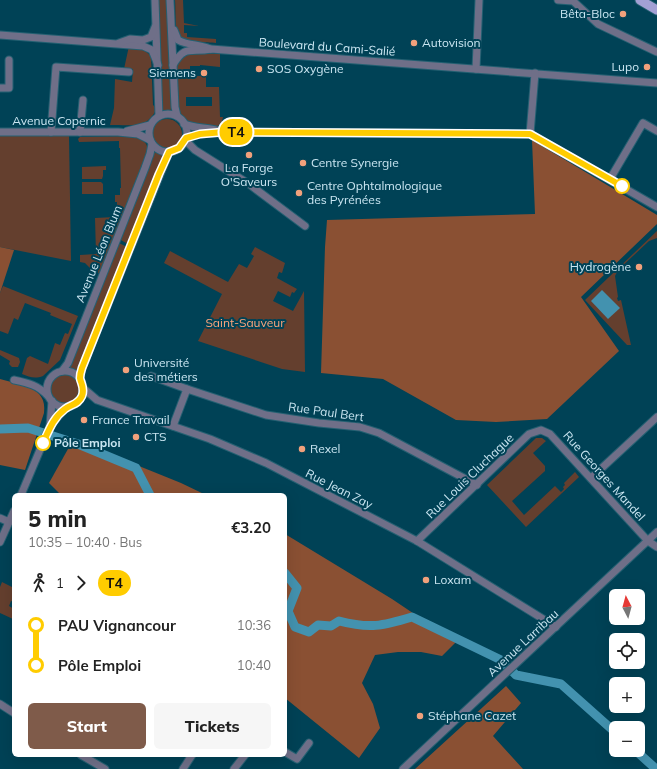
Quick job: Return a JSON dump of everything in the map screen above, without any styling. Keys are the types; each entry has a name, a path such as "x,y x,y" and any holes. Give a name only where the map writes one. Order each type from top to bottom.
{"main road":[{"path":"640,0 657,10"}],"street":[{"path":"155,0 159,116"},
{"path":"170,0 174,107 177,116 186,128 186,139 195,150 249,184 305,226"},
{"path":"476,69 479,0"},
{"path":"558,0 573,2 598,24 657,52"},
{"name":"Boulevard du Cami-Salié","path":"171,24 178,40 186,44 201,45 211,49"},
{"path":"115,44 130,39 142,40 151,37 156,25"},
{"path":"0,36 143,46 152,50 158,65"},
{"name":"Boulevard du Cami-Salié","path":"173,65 178,55 186,50 202,51 211,49 657,83"},
{"path":"0,88 8,88 9,60"},
{"path":"51,132 56,67 129,72"},
{"path":"530,134 535,74"},
{"path":"80,132 83,100"},
{"path":"177,116 165,114 154,120 150,125 149,130 151,142 157,149 169,152 179,148 195,150"},
{"path":"610,179 643,123 657,131"},
{"path":"184,124 191,127 213,128 224,132"},
{"name":"Avenue Copernic","path":"118,132 139,129 150,125"},
{"name":"Avenue Copernic","path":"0,132 118,132 138,134 151,142"},
{"path":"179,148 186,139 200,134 224,132 530,134 657,206"},
{"name":"Avenue Léon Blum","path":"62,371 68,363 150,154 151,142"},
{"path":"14,380 33,384 41,389 50,399 61,407 71,406 79,401 83,388 80,378 82,368 169,152"},
{"path":"22,493 49,428 50,399 47,391 50,380 53,376 62,371 72,372 80,378"},
{"name":"Rue Paul Bert","path":"151,376 266,415 319,423 360,427 379,433 477,485"},
{"path":"33,384 50,380"},
{"name":"Rue Jean Zay","path":"83,388 97,400 210,439 266,463 417,542 556,627"},
{"path":"173,426 186,389"},
{"name":"Rue Jean Zay","path":"79,401 97,400"},
{"path":"49,428 66,407"},
{"path":"592,478 657,416"},
{"name":"Rue Louis Cluchague","path":"417,542 529,434 541,430"},
{"name":"Rue Georges Mandel","path":"541,430 550,434 592,478 648,541 657,547"},
{"path":"0,542 12,515"},
{"path":"0,518 9,522"},
{"name":"Avenue Larribau","path":"403,769 657,532"},
{"path":"0,704 12,711"},
{"path":"287,753 297,759 309,743"},
{"path":"84,757 105,769"},
{"path":"183,769 191,757"},
{"path":"234,769 243,757"}],"green space":[{"path":"158,0 168,0 172,109 167,112 162,110"},
{"path":"175,0 183,0 184,23 199,26 184,25 184,33 187,33 187,37 216,39 216,43 191,41 180,37 176,25"},
{"path":"129,46 144,50 151,56 153,105 156,110 152,117 142,124 110,125 114,108 115,79 132,82 133,69 124,69"},
{"path":"187,52 220,54 220,67 200,65 190,66 190,69 186,70 186,76 206,76 206,87 219,87 220,117 223,117 218,126 196,126 190,125 185,121 178,106 176,64","holes":["186,97 212,97 212,106 186,106"]},
{"path":"167,119 178,123 182,134 178,145 167,149 156,145 152,134 156,123"},
{"path":"0,135 69,136 71,261 0,247"},
{"path":"135,136 144,141 148,150 101,273 95,273 85,263 80,262 80,255 96,254 95,218 115,217 115,206 117,206 117,202 115,202 115,195 120,195 121,188 120,148 119,141 79,142 78,139 80,137"},
{"path":"155,152 161,154 163,157 128,244 119,239"},
{"path":"106,166 106,170 103,170 102,179 82,179 82,167"},
{"path":"82,182 101,182 103,184 103,194 82,194"},
{"path":"657,231 657,238 649,241 618,270 615,276 617,298 618,301 621,300 631,345 627,345 585,300"},
{"path":"117,242 127,247 78,371 69,368"},
{"name":"Saint-Sauveur","path":"255,247 285,263 282,273 279,272 277,278 297,289 294,293 292,292 290,297 278,291 273,301 293,311 304,291 305,372 282,369 198,341 222,294 164,263 170,251 228,282 239,264 247,268 254,256 251,254"},
{"path":"3,286 78,316 60,360 43,376 32,377 22,374 27,358 30,356 48,364 55,343 60,345 65,333 68,334 72,324 50,315 51,313 25,303 18,320 14,318 8,334 0,331 0,293"},
{"path":"0,350 19,358 20,362 18,367 12,367 9,364 10,361 0,355"},
{"path":"65,374 76,378 80,389 76,400 65,404 54,400 50,389 54,378"},
{"path":"536,438 542,438 546,441 533,453 545,466 545,471 512,501 524,515 555,486 561,492 564,489 564,483 575,472 579,477 526,527 487,485"},
{"path":"2,582 12,587 12,601 9,606 12,608 12,619 0,613 0,587"}],"shaded area":[{"path":"532,140 657,215 657,224 581,297 619,351 547,419 496,422 456,420 383,379 321,373 327,220 535,214"},
{"path":"0,247 14,250 0,293"},
{"path":"0,379 31,388 37,392 44,404 44,413 25,470 0,465"},
{"path":"75,447 92,447 202,493 59,493 49,483 68,449"},
{"path":"287,535 392,599 456,642 442,656 421,652 398,652 375,655 362,683 373,704 380,728 359,758 287,700"},
{"path":"506,686 521,703 493,736 523,769 415,769"}],"water":[{"path":"602,290 620,308 608,319 591,301"}],"waterway":[{"path":"0,429 28,428 78,444 136,468 149,493"},
{"path":"287,576 297,588 288,611 295,627 309,632 318,625 331,626 339,621 368,626 392,623 412,617 501,660 516,675 561,684 609,727"},
{"path":"643,757 656,769"}],"bus line":[{"name":"T4","path":"43,443 50,426 59,414 66,407 79,401 83,393 83,384 80,378 82,368 159,174 169,152 179,148 186,138 200,134 224,132 530,134 622,186"}],"place":[{"name":"Bêta-Bloc","path":"623,14"},
{"name":"Autovision","path":"414,43"},
{"name":"Lupo","path":"647,67"},
{"name":"SOS Oxygène","path":"259,69"},
{"name":"Siemens","path":"204,73"},
{"name":"La Forge O'Saveurs","path":"249,155"},
{"name":"Centre Synergie","path":"303,163"},
{"name":"Centre Ophtalmologique des Pyrénées","path":"299,193"},
{"name":"Hydrogène","path":"639,267"},
{"name":"Université des métiers","path":"126,370"},
{"name":"France Travail","path":"84,420"},
{"name":"CTS","path":"136,437"},
{"name":"Pôle Emploi","path":"43,443"},
{"name":"Rexel","path":"302,449"},
{"name":"Loxam","path":"426,580"},
{"name":"Stéphane Cazet","path":"420,716"}]}
